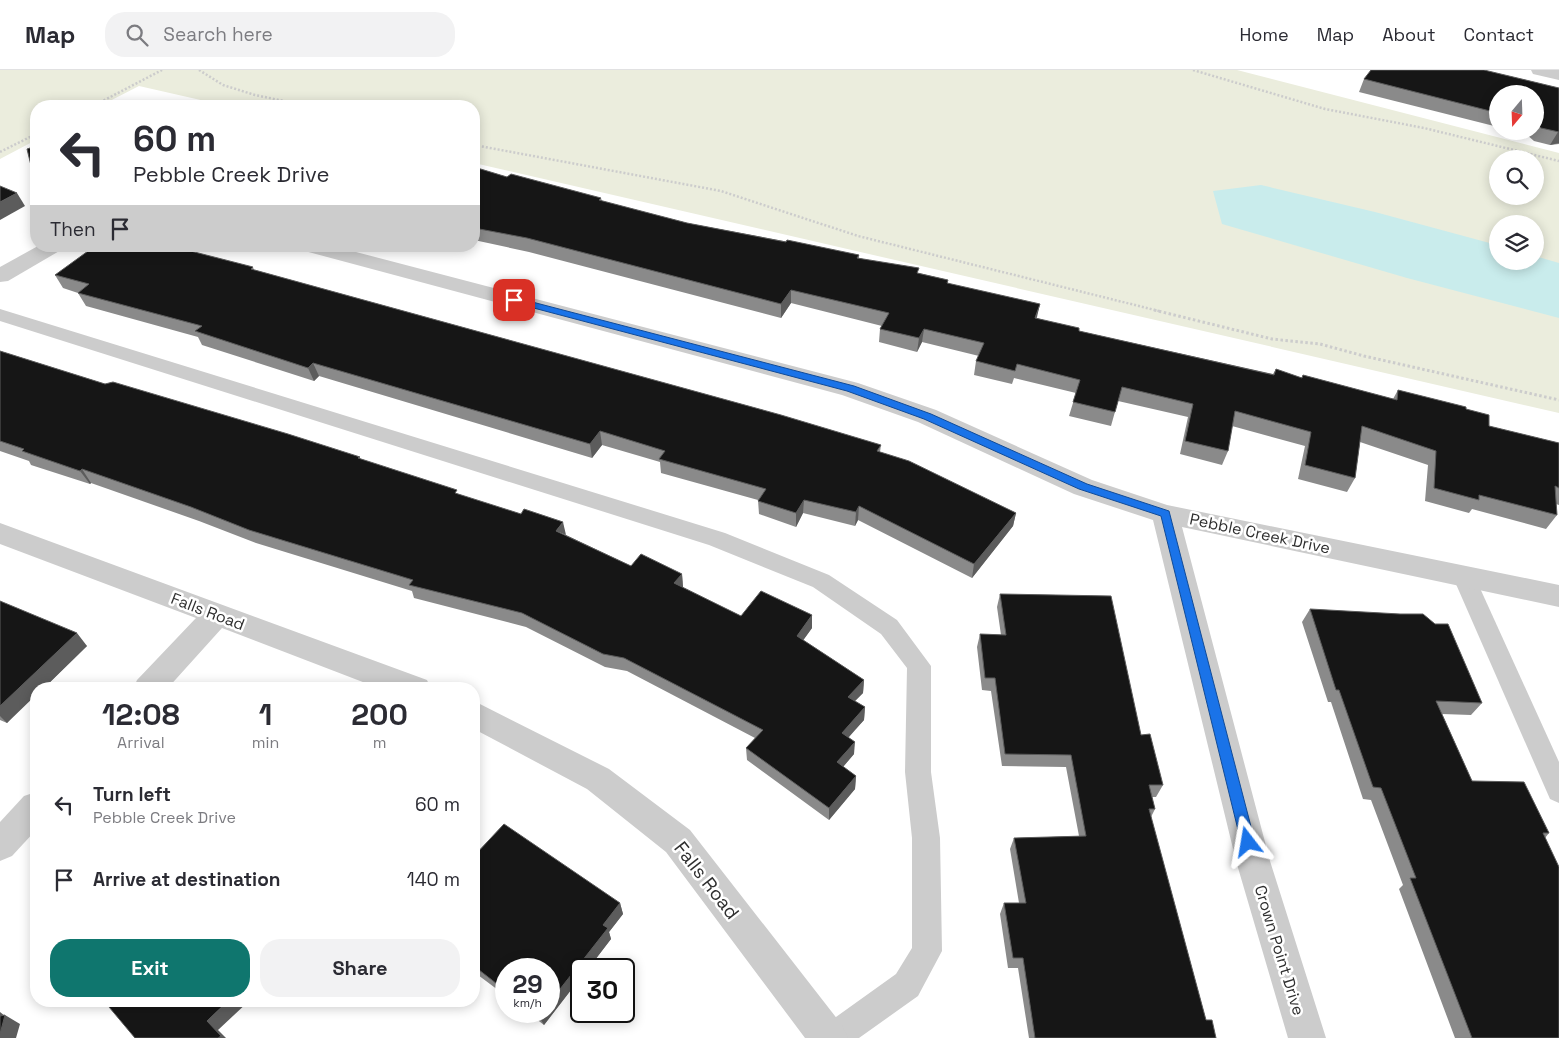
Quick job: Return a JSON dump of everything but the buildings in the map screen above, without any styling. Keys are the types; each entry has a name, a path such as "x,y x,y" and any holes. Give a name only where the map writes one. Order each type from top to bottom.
{"street":[{"path":"1539,70 1559,74"},
{"path":"0,276 43,252"},
{"name":"Pebble Creek Drive","path":"331,252 850,389 928,416 1083,487 1166,514 1559,596"},
{"name":"Crown Point Drive","path":"1166,514 1253,861 1307,1038"},
{"name":"Falls Road","path":"0,533 398,682"},
{"path":"155,682 218,614"},
{"name":"Falls Road","path":"480,717 598,779 678,841 831,1038"},
{"path":"0,845 30,813"}],"lane":[{"path":"0,315 717,539 821,581 889,627 919,666 918,772 926,838 927,951 907,985 831,1038"},
{"path":"1463,575 1559,791"}],"path":[{"path":"104,100 162,70"},
{"path":"199,70 223,85 279,100"},
{"path":"1193,70 1325,109 1424,128 1559,161"},
{"path":"0,152 30,137"},
{"path":"480,146 721,191 858,236 1008,275 1272,339 1339,348 1364,356 1559,400"}],"green space":[{"path":"0,70 1237,70 1489,135 1489,140 1509,140 1559,153 1559,413 480,164 480,100 201,100 139,86 112,100 30,100 30,143 0,159"}],"water":[{"path":"1261,185 1375,212 1489,243 1489,270 1544,270 1544,259 1559,263 1559,318 1407,278 1222,224 1213,191"}],"route":[{"path":"514,300 850,389 928,416 1083,487 1166,514 1248,842"}]}
